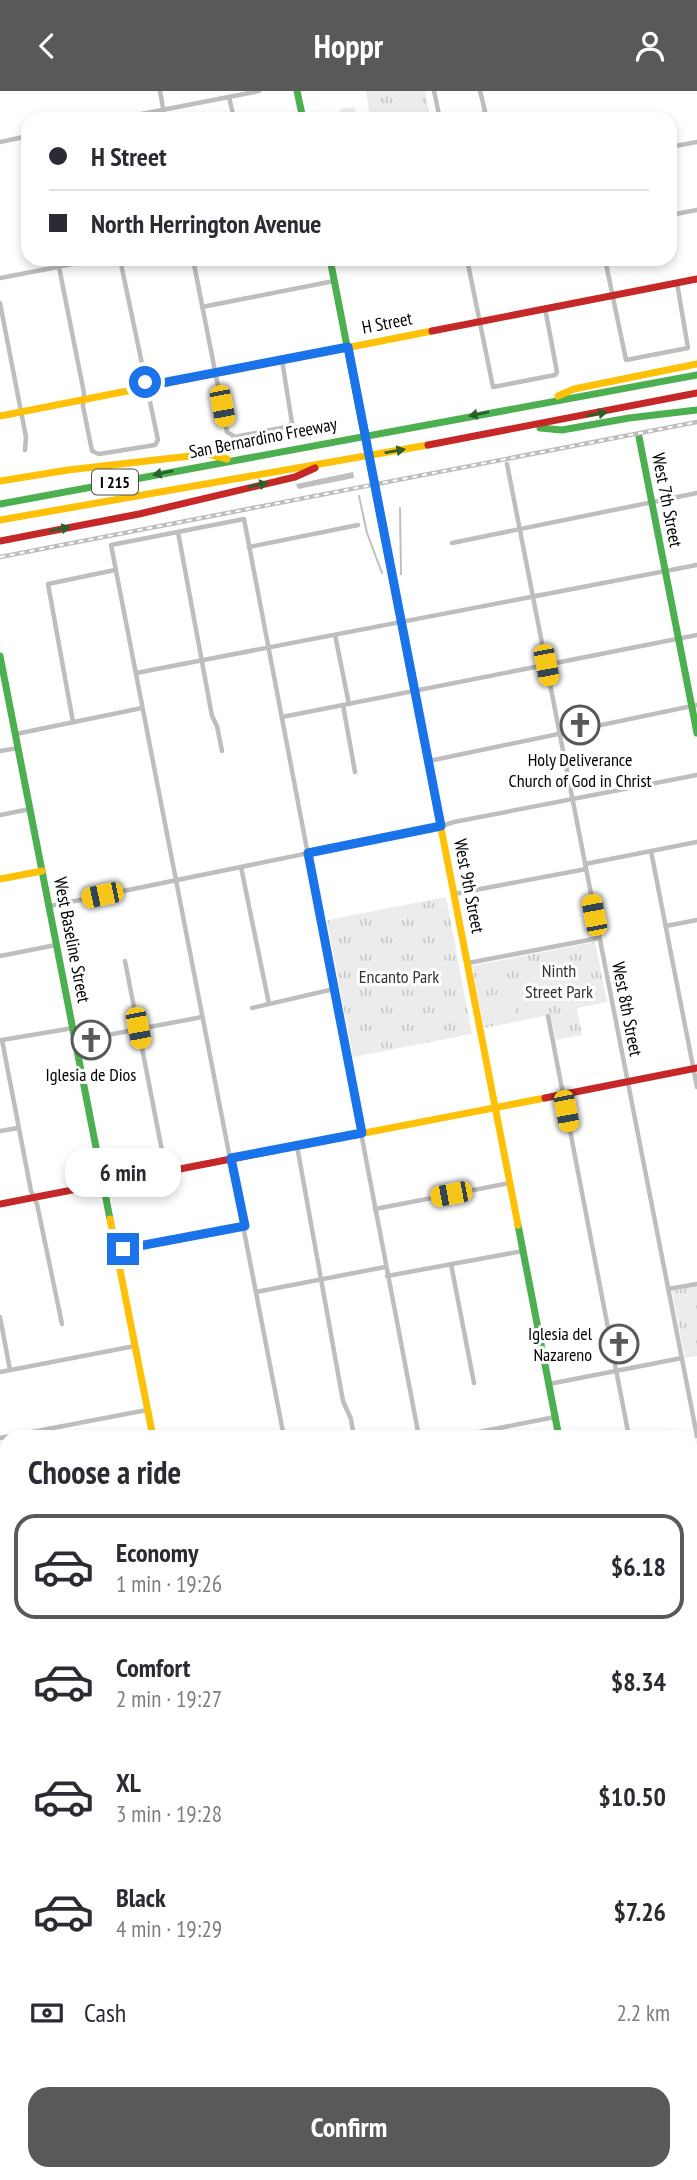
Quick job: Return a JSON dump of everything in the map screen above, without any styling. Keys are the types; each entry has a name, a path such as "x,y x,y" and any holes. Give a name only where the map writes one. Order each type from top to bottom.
{"main road":[{"path":"297,91 302,112"},
{"name":"West 9th Street","path":"331,266 558,1430"},
{"name":"H Street","path":"0,416 697,279"},
{"path":"546,402 574,389 697,364"},
{"name":"San Bernardino Freeway","path":"0,504 697,375"},
{"name":"San Bernardino Freeway","path":"0,521 530,427 697,393"},
{"path":"530,427 562,430 697,410"},
{"name":"West 7th Street","path":"639,437 678,639 694,705 697,733"},
{"path":"0,481 68,470 208,454 230,460"},
{"path":"0,541 120,518 295,477 327,462"},
{"name":"West Baseline Street","path":"0,656 152,1430"},
{"path":"0,879 42,871"},
{"path":"0,1204 695,1069"}],"street":[{"path":"160,91 163,110"},
{"path":"153,112 259,91"},
{"path":"434,91 438,112"},
{"path":"480,91 484,112"},
{"path":"229,97 232,112"},
{"path":"0,142 21,138"},
{"path":"677,146 697,142"},
{"path":"677,214 697,210"},
{"path":"0,278 66,266"},
{"path":"61,267 92,451 99,454 156,445 158,440 121,266"},
{"path":"194,266 227,432 235,437 286,427 292,423 282,359"},
{"path":"468,266 493,387 555,375 557,372 545,308"},
{"path":"606,266 626,360 688,348 677,283"},
{"path":"202,307 334,281"},
{"path":"0,303 22,412 25,450"},
{"name":"West 8th Street","path":"507,464 696,1430"},
{"path":"452,543 697,493"},
{"path":"284,1430 111,545 244,519 417,1430"},
{"path":"249,547 358,525"},
{"path":"178,532 212,716 222,751"},
{"path":"136,673 697,565"},
{"path":"74,722 48,584 115,570"},
{"path":"335,635 355,772"},
{"path":"282,717 697,635"},
{"path":"429,761 694,705"},
{"path":"16,734 142,708"},
{"path":"0,751 19,748"},
{"path":"49,907 454,822 697,775"},
{"path":"0,815 30,809"},
{"path":"454,894 697,842"},
{"path":"651,851 697,1087"},
{"path":"241,867 269,1004"},
{"path":"666,926 697,921"},
{"path":"468,963 599,938"},
{"path":"0,956 56,945"},
{"path":"125,961 166,1171"},
{"path":"252,1008 334,989"},
{"path":"548,1016 628,1430"},
{"path":"76,1041 202,1017"},
{"path":"62,1324 37,1204 31,1191 1,1040 74,1027"},
{"path":"0,1131 18,1128"},
{"path":"297,1146 343,1401 353,1430"},
{"path":"375,1209 510,1183"},
{"path":"117,1251 245,1226"},
{"path":"387,1276 524,1250"},
{"path":"450,1263 474,1383"},
{"path":"256,1292 385,1267"},
{"path":"668,1289 697,1284"},
{"path":"0,1317 10,1370"},
{"path":"0,1372 135,1346"},
{"path":"550,1384 682,1358"},
{"path":"42,1430 148,1410"},
{"path":"490,1430 556,1417"}],"green space":[{"path":"366,91 425,91 430,112 369,112"},
{"path":"354,107 356,112 340,112 340,109"},
{"name":"Encanto Park","path":"446,897 472,1034 353,1057 327,920"},
{"name":"Ninth Street Park","path":"595,942 607,1002 577,1008 582,1035 556,1040 550,1015 484,1028 472,966"},
{"path":"512,992 516,1016 492,1020 488,996"},
{"path":"697,1286 697,1356 685,1358 672,1291"}],"shaded area":[{"path":"353,472 354,478 298,489 296,484"}],"waterway":[{"path":"359,496 367,533 382,573"},
{"path":"400,508 401,574"}],"railway":[{"path":"0,557 697,422"}],"traffic: fast":[{"path":"297,91 302,112"},
{"path":"331,266 430,771"},
{"path":"0,504 697,375"},
{"path":"540,428 562,430 697,410"},
{"path":"639,437 697,733"},
{"path":"0,656 110,1219"},
{"path":"518,1225 558,1430"}],"traffic: slow":[{"path":"0,416 432,331"},
{"path":"558,396 574,389 697,364"},
{"path":"0,520 428,445"},
{"path":"0,481 68,470 208,454 227,459"},
{"path":"430,771 518,1225"},
{"path":"0,879 42,871"},
{"path":"272,1151 545,1098"},
{"path":"110,1219 152,1430"}],"traffic: jam":[{"path":"432,331 697,279"},
{"path":"428,445 697,393"},
{"path":"0,541 139,514 295,477 315,468"},
{"path":"545,1098 697,1068"},
{"path":"0,1204 272,1151"}],"place":[{"name":"Holy Deliverance Church of God in Christ","path":"580,725"},
{"name":"Iglesia de Dios","path":"91,1040"},
{"name":"Iglesia del Nazareno","path":"619,1344"}],"route":[{"path":"123,1249 245,1226 231,1158 362,1133 308,853 441,826 348,347 146,386 145,382"}]}
